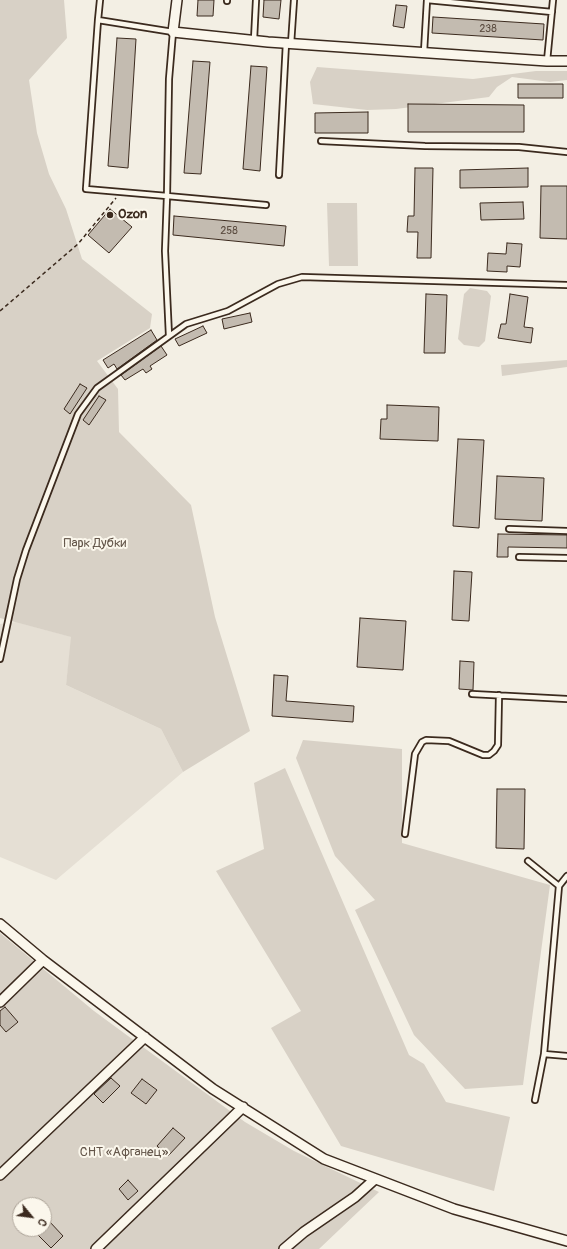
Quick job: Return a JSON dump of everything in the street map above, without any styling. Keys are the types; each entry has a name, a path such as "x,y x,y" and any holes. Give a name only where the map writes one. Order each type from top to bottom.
{"street":[{"path":"177,0 173,32 288,43 547,62 567,61"},
{"path":"0,924 43,960 213,1088 324,1159 454,1209 567,1241"},
{"path":"0,1002 43,960"},
{"path":"0,1175 145,1037"},
{"path":"96,1249 243,1107"},
{"path":"284,1249 304,1232 355,1197 375,1179"}],"lane":[{"path":"100,0 86,189 266,206"},
{"path":"254,40 256,0"},
{"path":"279,174 288,43 294,0"},
{"path":"424,52 427,0 552,12"},
{"path":"547,62 553,0"},
{"path":"98,20 173,32 169,78 165,251 169,336"},
{"path":"321,141 425,146 519,147 567,152"},
{"path":"0,660 17,579 26,550 78,414 97,388 186,324 228,311 278,284 302,277 567,285"},
{"path":"509,530 567,531"},
{"path":"520,557 567,558"},
{"path":"472,694 567,699"},
{"path":"405,834 415,754 422,742 426,740 449,741 483,754 489,755 494,752 498,745 499,695"},
{"path":"528,862 559,886"},
{"path":"535,1100 544,1054 559,886 567,876"},
{"path":"544,1054 567,1056"}],"path":[{"path":"0,311 78,244 121,192"}],"shaded area":[{"path":"16,622 72,637 66,685 161,729 183,772 56,880 0,857 0,624"}],"green space":[{"name":"Парк Дубки","path":"0,0 64,0 67,38 29,80 37,133 49,174 66,209 82,259 152,314 150,328 97,361 118,389 119,432 191,505 215,617 250,731 183,772 161,729 66,685 71,637 0,618"},
{"path":"317,67 473,79 536,71 567,71 567,80 550,82 512,77 497,87 489,97 396,109 367,110 313,104 310,82"},
{"path":"327,203 357,203 358,266 329,266"},
{"path":"470,288 487,291 491,296 485,341 479,347 464,345 458,339 464,294"},
{"path":"567,360 567,367 502,376 501,365"},
{"path":"303,740 402,749 402,843 550,885 523,1085 465,1089 414,1035 355,910 375,900 335,856 296,758"},
{"path":"285,768 409,1055 424,1064 446,1102 510,1117 494,1191 341,1146 271,1028 301,1011 216,871 264,849 254,783"},
{"name":"СНТ «Афганец»","path":"0,933 94,1011 245,1122 294,1151 379,1192 319,1249 0,1249"}],"building":[{"path":"198,0 214,0 213,16 197,16"},
{"path":"264,0 281,0 279,19 263,17"},
{"path":"396,5 407,6 404,28 393,26"},
{"path":"433,17 544,24 543,40 432,33"},
{"path":"117,38 136,39 128,168 108,166"},
{"path":"193,61 210,62 201,174 184,173"},
{"path":"251,66 267,67 260,171 243,169"},
{"path":"518,84 563,84 563,98 518,98"},
{"path":"408,104 524,105 524,132 408,132"},
{"path":"368,112 368,133 315,133 315,113"},
{"path":"415,168 433,168 431,258 417,258 418,232 407,232 408,216 414,216"},
{"path":"528,168 528,187 460,188 460,170"},
{"path":"541,186 567,186 567,239 540,238"},
{"path":"523,202 524,219 481,220 480,203"},
{"path":"110,209 132,227 109,253 88,235"},
{"path":"174,216 286,226 284,246 173,235"},
{"path":"507,243 522,244 520,267 507,266 507,272 487,271 488,253 506,254"},
{"path":"426,294 447,295 445,353 424,353"},
{"path":"510,294 528,297 524,327 533,328 531,343 498,338 501,324 506,324"},
{"path":"250,313 252,322 224,329 222,319"},
{"path":"203,326 207,333 179,346 175,339"},
{"path":"151,330 157,340 117,369 114,364 108,368 103,360"},
{"path":"161,346 167,355 150,366 152,369 146,373 143,369 125,380 121,375"},
{"path":"80,384 87,388 70,414 64,409"},
{"path":"99,396 106,400 89,425 83,420"},
{"path":"387,405 439,407 438,441 380,439 381,419 387,419"},
{"path":"458,439 484,440 479,528 453,526"},
{"path":"497,476 544,478 542,521 495,519"},
{"path":"498,534 567,535 567,548 508,547 508,557 497,557"},
{"path":"454,571 472,572 469,621 452,620"},
{"path":"360,618 406,621 403,670 357,667"},
{"path":"460,661 474,662 473,690 459,689"},
{"path":"274,675 288,676 286,701 354,706 353,722 272,716"},
{"path":"497,789 525,789 524,849 496,848"},
{"path":"5,1007 18,1022 6,1032 0,1025 0,1011"},
{"path":"111,1078 120,1086 103,1103 94,1094"},
{"path":"142,1079 157,1090 146,1104 131,1093"},
{"path":"173,1128 185,1138 168,1156 157,1146"},
{"path":"128,1180 138,1191 128,1200 119,1189"},
{"path":"52,1224 63,1236 51,1248 40,1237 52,1237"}],"place":[{"name":"Ozon","path":"110,215"}]}
